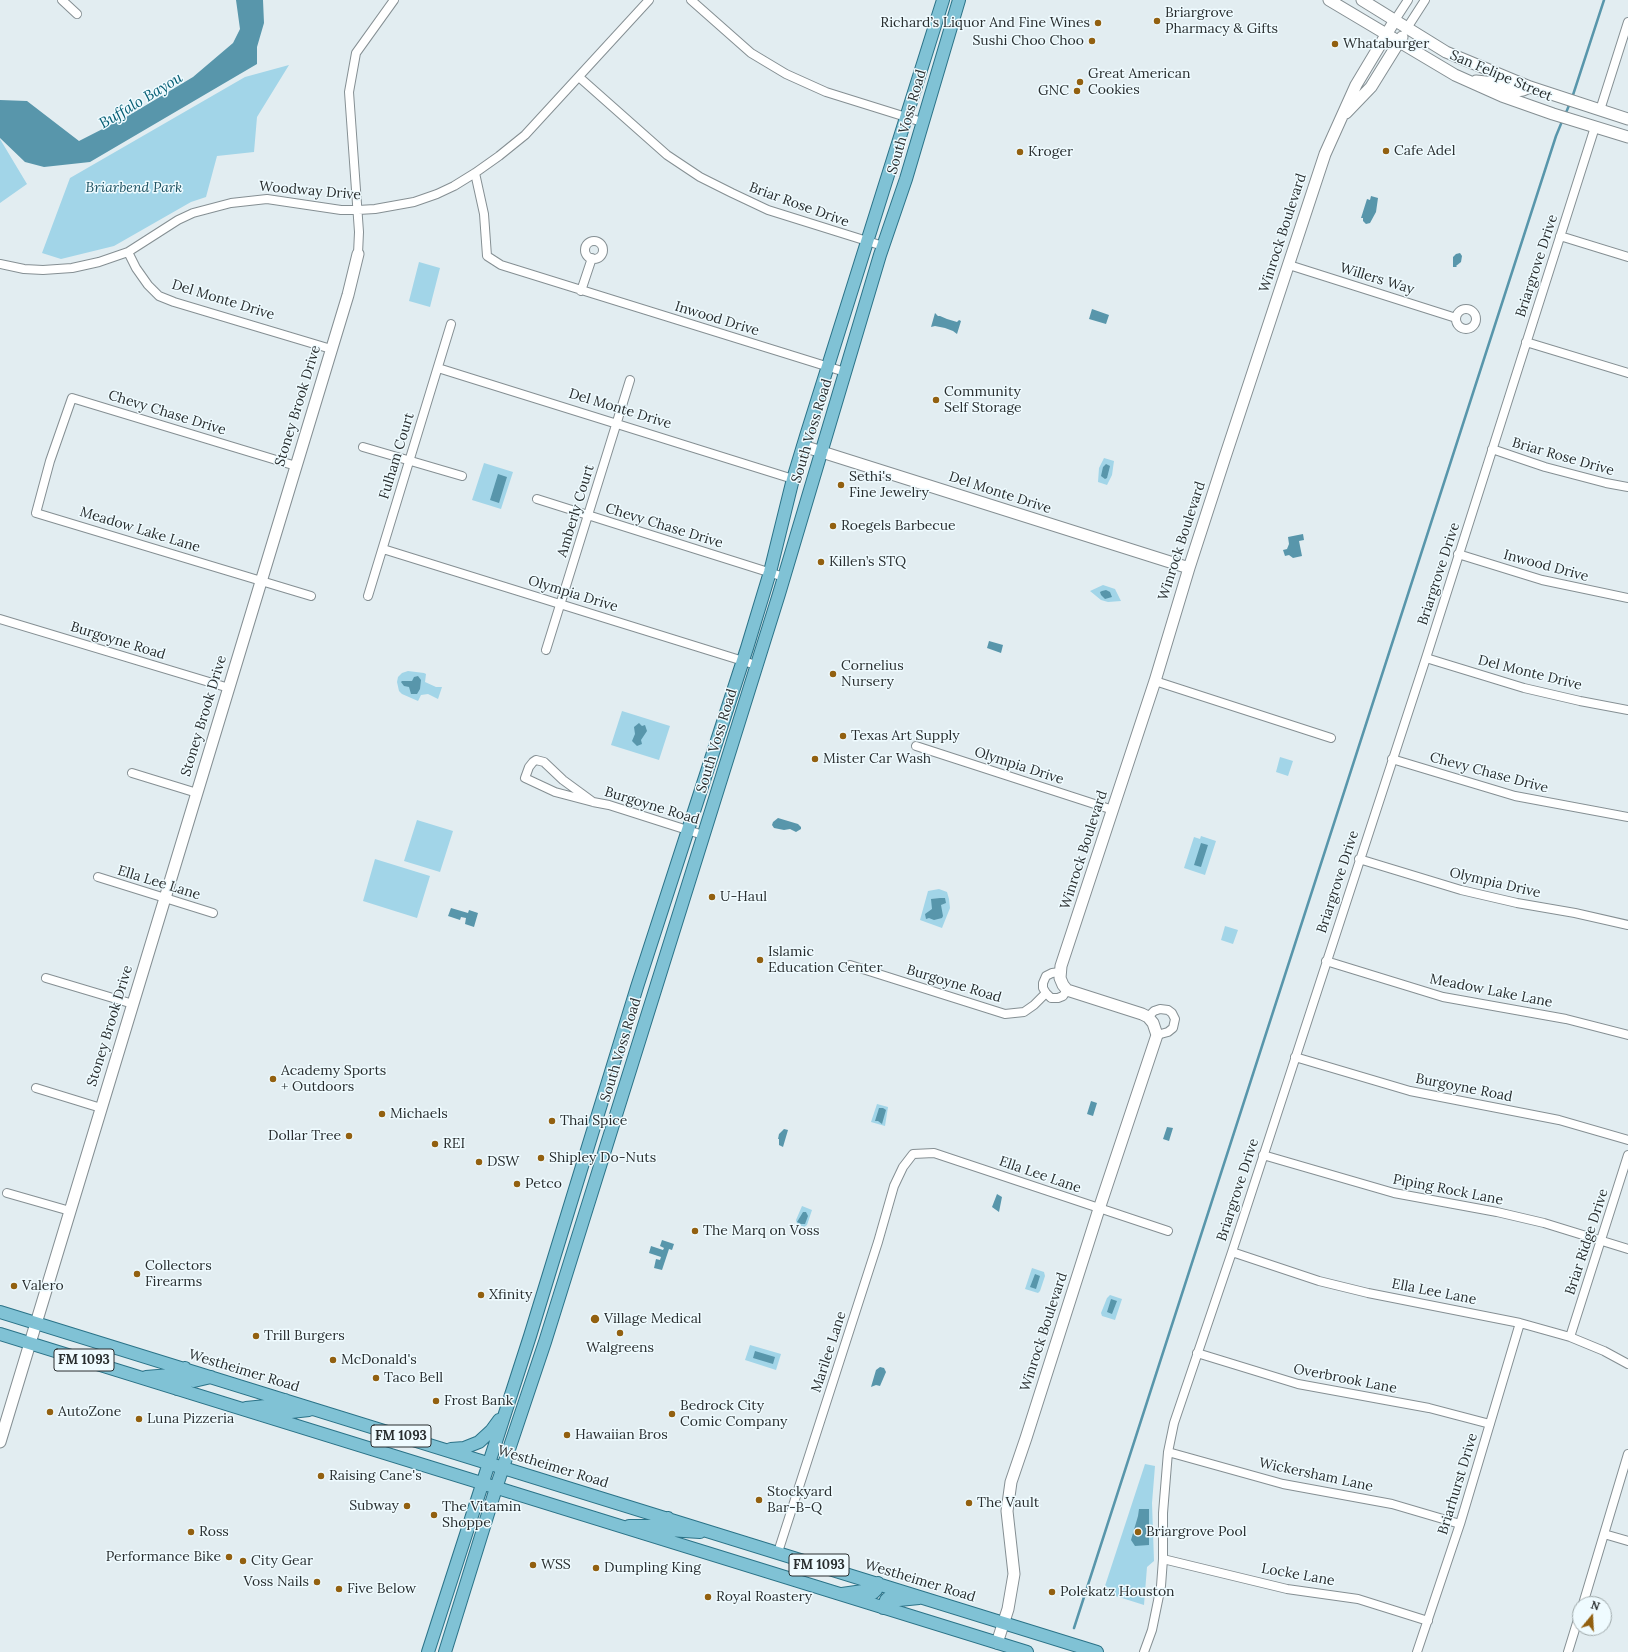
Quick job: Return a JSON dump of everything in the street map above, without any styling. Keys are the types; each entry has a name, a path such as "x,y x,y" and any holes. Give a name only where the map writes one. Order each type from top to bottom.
{"main road":[{"name":"South Voss Road","path":"428,1652 530,1336 594,1126 743,660 770,572 793,479 840,323 907,117 943,0"},
{"name":"South Voss Road","path":"445,1652 496,1488 545,1342 784,576 883,246 906,179 959,0"},
{"path":"840,323 858,329"},
{"path":"656,933 671,938"},
{"path":"625,1028 642,1032"},
{"path":"594,1126 611,1131"},
{"path":"561,1231 578,1236"},
{"name":"Westheimer Road","path":"0,1312 185,1368 1097,1652"},
{"name":"FM 1093","path":"0,1334 1027,1652"},
{"path":"530,1336 545,1342"},
{"path":"139,1377 170,1375 174,1377 180,1374 185,1368"},
{"path":"177,1389 185,1380 194,1381 212,1377"},
{"path":"240,1409 266,1406 278,1407 285,1400"},
{"path":"273,1419 283,1410 291,1412 314,1409"},
{"path":"444,1449 464,1448 479,1442 491,1431 506,1410"},
{"path":"620,1526 658,1526 668,1518"},
{"path":"662,1539 668,1530 713,1532"},
{"path":"839,1594 863,1591 873,1593 876,1590 878,1583"},
{"path":"883,1608 888,1598 899,1600 924,1598"},
{"path":"443,1608 458,1612"}],"street":[{"path":"62,0 78,14"},
{"name":"Stoney Brook Drive","path":"0,1442 296,466 358,254 358,210 349,92 356,53 394,0"},
{"name":"Woodway Drive","path":"0,264 24,269 72,268 99,262 128,252 186,217 207,208 231,202 266,199 340,210 375,209 414,202 454,186 499,156 525,135 650,0"},
{"path":"691,0 751,53 786,74 826,92 922,122"},
{"name":"San Felipe Street","path":"1328,0 1398,42 1468,80 1502,96 1553,114 1628,137"},
{"name":"San Felipe Street","path":"1362,0 1446,52 1530,87 1628,119"},
{"name":"Winrock Boulevard","path":"1060,972 1155,680 1189,568 1325,154 1356,85 1408,0"},
{"name":"Winrock Boulevard","path":"1339,121 1371,87 1425,0"},
{"path":"1595,108 1628,22"},
{"name":"Briar Rose Drive","path":"579,77 667,155 700,177 732,194 768,210 866,242 883,246"},
{"path":"1468,80 1495,83 1516,91 1530,87"},
{"name":"Briargrove Drive","path":"1144,1652 1154,1619 1161,1586 1163,1559 1163,1513 1168,1452 1174,1423 1232,1252 1359,859 1426,658 1595,127"},
{"name":"Inwood Drive","path":"475,173 484,214 486,256 501,265 845,372"},
{"path":"1560,236 1628,257"},
{"name":"Del Monte Drive","path":"128,252 136,268 148,285 159,296 174,302 331,349"},
{"path":"581,291 592,258"},
{"name":"Willers Way","path":"1289,265 1456,318"},
{"name":"Fulham Court","path":"368,596 451,324"},
{"path":"1526,342 1628,373"},
{"name":"Del Monte Drive","path":"438,368 793,479"},
{"name":"Amberly Court","path":"546,650 630,380"},
{"name":"Chevy Chase Drive","path":"58,438 72,398 296,466"},
{"name":"Meadow Lake Lane","path":"58,438 36,512 311,596"},
{"name":"Del Monte Drive","path":"803,446 1189,568"},
{"path":"363,447 462,476"},
{"name":"Briar Rose Drive","path":"1492,450 1545,467 1606,483 1628,487"},
{"name":"Chevy Chase Drive","path":"537,499 784,576"},
{"name":"Olympia Drive","path":"383,549 756,664"},
{"name":"Inwood Drive","path":"1458,554 1542,580 1628,598"},
{"name":"Burgoyne Road","path":"0,619 229,688"},
{"name":"Del Monte Drive","path":"1426,658 1524,688 1628,710"},
{"path":"1155,680 1331,738"},
{"name":"Olympia Drive","path":"916,746 1113,810"},
{"name":"Chevy Chase Drive","path":"1392,759 1515,796 1628,817"},
{"name":"Burgoyne Road","path":"593,802 563,780 544,762 536,760 530,764 525,778 555,792 593,802 609,806 703,835"},
{"path":"132,773 197,793"},
{"name":"Olympia Drive","path":"1359,859 1461,890 1517,903 1575,913 1628,925"},
{"name":"Ella Lee Lane","path":"98,877 213,913"},
{"name":"Meadow Lake Lane","path":"1326,961 1443,997 1566,1019 1628,1035"},
{"name":"Burgoyne Road","path":"850,965 1005,1014 1024,1012 1034,1005 1046,993"},
{"path":"1068,990 1063,996 1051,998 1043,988 1043,983 1046,976 1052,973 1060,972 1060,978 1063,985 1068,990 1148,1017 1153,1024 1157,1035 1168,1032 1173,1028 1175,1019 1172,1013 1168,1010 1160,1009 1154,1011 1148,1017"},
{"path":"46,978 133,1004"},
{"name":"Winrock Boulevard","path":"997,1642 1010,1600 1014,1574 1007,1511 1011,1482 1099,1208 1157,1035"},
{"name":"Burgoyne Road","path":"1295,1057 1410,1092 1559,1120 1628,1140"},
{"path":"36,1088 102,1108"},
{"name":"Ella Lee Lane","path":"907,1162 913,1154 934,1153 1168,1231"},
{"name":"Piping Rock Lane","path":"1263,1155 1394,1193 1497,1212 1544,1223 1628,1249"},
{"name":"Briar Ridge Drive","path":"1570,1337 1628,1155"},
{"name":"Marilee Lane","path":"778,1552 878,1242 894,1186 907,1162"},
{"path":"7,1193 70,1212"},
{"name":"Ella Lee Lane","path":"1232,1252 1319,1281 1368,1293 1520,1322 1570,1337 1604,1351 1628,1364"},
{"name":"Briarhurst Drive","path":"1417,1652 1460,1524 1520,1322"},
{"name":"Overbrook Lane","path":"1197,1353 1298,1384 1429,1408 1490,1424"},
{"name":"Wickersham Lane","path":"1168,1452 1284,1484 1392,1504 1460,1524"},
{"path":"1585,1596 1628,1454"},
{"path":"1604,1534 1628,1541"},
{"name":"Locke Lane","path":"1163,1559 1287,1588 1358,1599 1428,1621"},
{"path":"1568,1652 1573,1636"}],"green space":[{"name":"Briarbend Park","path":"289,65 257,117 254,152 217,156 206,197 191,202 114,246 61,259 42,253 70,178 245,77"},
{"path":"0,139 27,184 0,203"},
{"path":"419,262 440,268 430,307 409,301"},
{"path":"1104,458 1114,461 1112,475 1107,485 1098,482 1099,468"},
{"path":"484,463 513,472 501,509 472,500"},
{"path":"1103,585 1115,589 1121,601 1108,602 1101,600 1090,591"},
{"path":"408,671 424,673 426,674 425,682 436,687 442,687 438,699 428,694 421,695 418,701 402,694 399,691 397,682 398,677 402,673"},
{"path":"622,711 670,726 659,760 611,745"},
{"path":"1280,757 1293,761 1288,776 1276,772"},
{"path":"417,820 453,831 440,872 404,861"},
{"path":"1201,836 1216,841 1205,875 1184,868 1194,837 1200,839"},
{"path":"375,859 430,876 417,918 363,901"},
{"path":"939,889 947,892 950,908 942,928 920,920 928,891"},
{"path":"1225,926 1238,930 1233,944 1221,940"},
{"path":"877,1104 888,1107 885,1126 871,1122"},
{"path":"802,1206 812,1210 807,1225 804,1227 797,1224 796,1220"},
{"path":"1032,1268 1044,1272 1045,1276 1038,1293 1025,1289"},
{"path":"1110,1295 1122,1299 1115,1320 1102,1316 1101,1313 1107,1298"},
{"path":"750,1345 781,1354 776,1370 745,1360"},
{"name":"Briargrove Pool","path":"1145,1464 1155,1466 1152,1503 1154,1561 1147,1567 1144,1605 1103,1592"}],"shaded area":[{"path":"236,0 263,0 264,23 257,47 257,64 90,162 44,167 25,162 0,138 0,100 27,101 79,141 128,116 193,77 233,43 240,29"},
{"path":"1371,196 1378,198 1376,212 1370,223 1366,224 1363,221 1363,218 1361,218 1367,199 1370,200"},
{"path":"1460,253 1462,256 1461,262 1456,266 1457,267 1453,267 1453,257"},
{"path":"1092,309 1109,315 1106,324 1089,319"},
{"path":"935,313 938,316 947,319 957,322 959,320 961,321 957,334 945,328 935,326 931,327"},
{"path":"1106,464 1110,466 1107,478 1105,479 1101,476 1103,467"},
{"path":"498,474 507,477 499,503 490,500"},
{"path":"1303,534 1304,540 1299,541 1302,556 1293,558 1289,555 1285,556 1283,550 1287,549 1289,544 1288,537"},
{"path":"1106,590 1110,592 1112,597 1105,599 1101,595 1100,592"},
{"path":"989,641 1003,645 1001,653 987,648"},
{"path":"418,676 421,680 420,689 417,694 411,694 409,687 404,686 401,682 412,681 414,677"},
{"path":"639,723 642,726 645,725 647,731 641,740 642,744 637,746 632,741 635,734 634,727"},
{"path":"778,818 798,824 801,829 796,832 790,829 784,830 774,828 772,825 773,822"},
{"path":"1201,843 1208,845 1201,867 1194,865"},
{"path":"945,898 946,903 941,905 942,918 934,920 929,918 926,919 925,914 932,909 931,899"},
{"path":"451,908 468,913 469,910 478,913 474,927 465,924 466,918 461,917 460,920 448,916"},
{"path":"1091,1101 1097,1103 1093,1116 1087,1114"},
{"path":"879,1108 886,1110 882,1124 875,1121"},
{"path":"1167,1127 1173,1128 1169,1141 1163,1139"},
{"path":"784,1129 788,1130 783,1147 779,1145 778,1139 779,1134"},
{"path":"997,1194 1002,1197 999,1212 992,1207"},
{"path":"803,1212 806,1212 808,1216 805,1224 801,1224 797,1222"},
{"path":"662,1240 674,1244 672,1250 669,1249 662,1270 654,1268 656,1259 660,1260 661,1257 649,1253 651,1246 663,1250 664,1248 660,1246"},
{"path":"1035,1274 1040,1276 1036,1289 1030,1287"},
{"path":"1111,1299 1117,1301 1112,1314 1107,1312"},
{"path":"755,1351 775,1357 773,1364 753,1358"},
{"path":"880,1367 884,1368 886,1372 880,1386 876,1385 871,1387 876,1370"},
{"path":"1139,1509 1149,1509 1149,1545 1135,1546 1131,1540"}],"waterway":[{"path":"1572,98 1604,0"},
{"path":"1565,115 1570,103"},
{"path":"1074,1628 1556,136 1563,119"}],"place":[{"name":"Briargrove Pharmacy & Gifts","path":"1157,21"},
{"name":"Richard’s Liquor And Fine Wines","path":"1098,23"},
{"name":"Sushi Choo Choo","path":"1092,41"},
{"name":"Whataburger","path":"1335,44"},
{"name":"Great American Cookies","path":"1080,82"},
{"name":"GNC","path":"1077,91"},
{"name":"Cafe Adel","path":"1386,151"},
{"name":"Kroger","path":"1020,152"},
{"name":"Community Self Storage","path":"936,400"},
{"name":"Sethi's Fine Jewelry","path":"841,485"},
{"name":"Roegels Barbecue","path":"833,526"},
{"name":"Killen’s STQ","path":"821,562"},
{"name":"Cornelius Nursery","path":"833,674"},
{"name":"Texas Art Supply","path":"843,736"},
{"name":"Mister Car Wash","path":"815,759"},
{"name":"U-Haul","path":"712,897"},
{"name":"Islamic Education Center","path":"760,960"},
{"name":"Academy Sports + Outdoors","path":"273,1079"},
{"name":"Michaels","path":"382,1114"},
{"name":"Thai Spice","path":"552,1121"},
{"name":"Dollar Tree","path":"349,1136"},
{"name":"REI","path":"435,1144"},
{"name":"Shipley Do-Nuts","path":"541,1158"},
{"name":"DSW","path":"479,1162"},
{"name":"Petco","path":"517,1184"},
{"name":"The Marq on Voss","path":"695,1231"},
{"name":"Collectors Firearms","path":"137,1274"},
{"name":"Valero","path":"14,1286"},
{"name":"Xfinity","path":"481,1295"},
{"name":"Village Medical","path":"595,1319"},
{"name":"Walgreens","path":"620,1333"},
{"name":"Trill Burgers","path":"256,1336"},
{"name":"McDonald's","path":"333,1360"},
{"name":"Taco Bell","path":"376,1378"},
{"name":"Frost Bank","path":"436,1401"},
{"name":"AutoZone","path":"50,1412"},
{"name":"Bedrock City Comic Company","path":"672,1414"},
{"name":"Luna Pizzeria","path":"139,1419"},
{"name":"Hawaiian Bros","path":"567,1435"},
{"name":"Raising Cane's","path":"321,1476"},
{"name":"Stockyard Bar-B-Q","path":"759,1500"},
{"name":"The Vault","path":"969,1503"},
{"name":"Subway","path":"407,1506"},
{"name":"The Vitamin Shoppe","path":"434,1515"},
{"name":"Ross","path":"191,1532"},
{"name":"Briargrove Pool","path":"1138,1532"},
{"name":"Performance Bike","path":"229,1557"},
{"name":"City Gear","path":"243,1561"},
{"name":"WSS","path":"533,1565"},
{"name":"Dumpling King","path":"596,1568"},
{"name":"Voss Nails","path":"317,1582"},
{"name":"Five Below","path":"339,1589"},
{"name":"Polekatz Houston","path":"1052,1592"},
{"name":"Royal Roastery","path":"708,1597"}],"water label":[{"name":"Buffalo Bayou","path":"141,101"}]}
